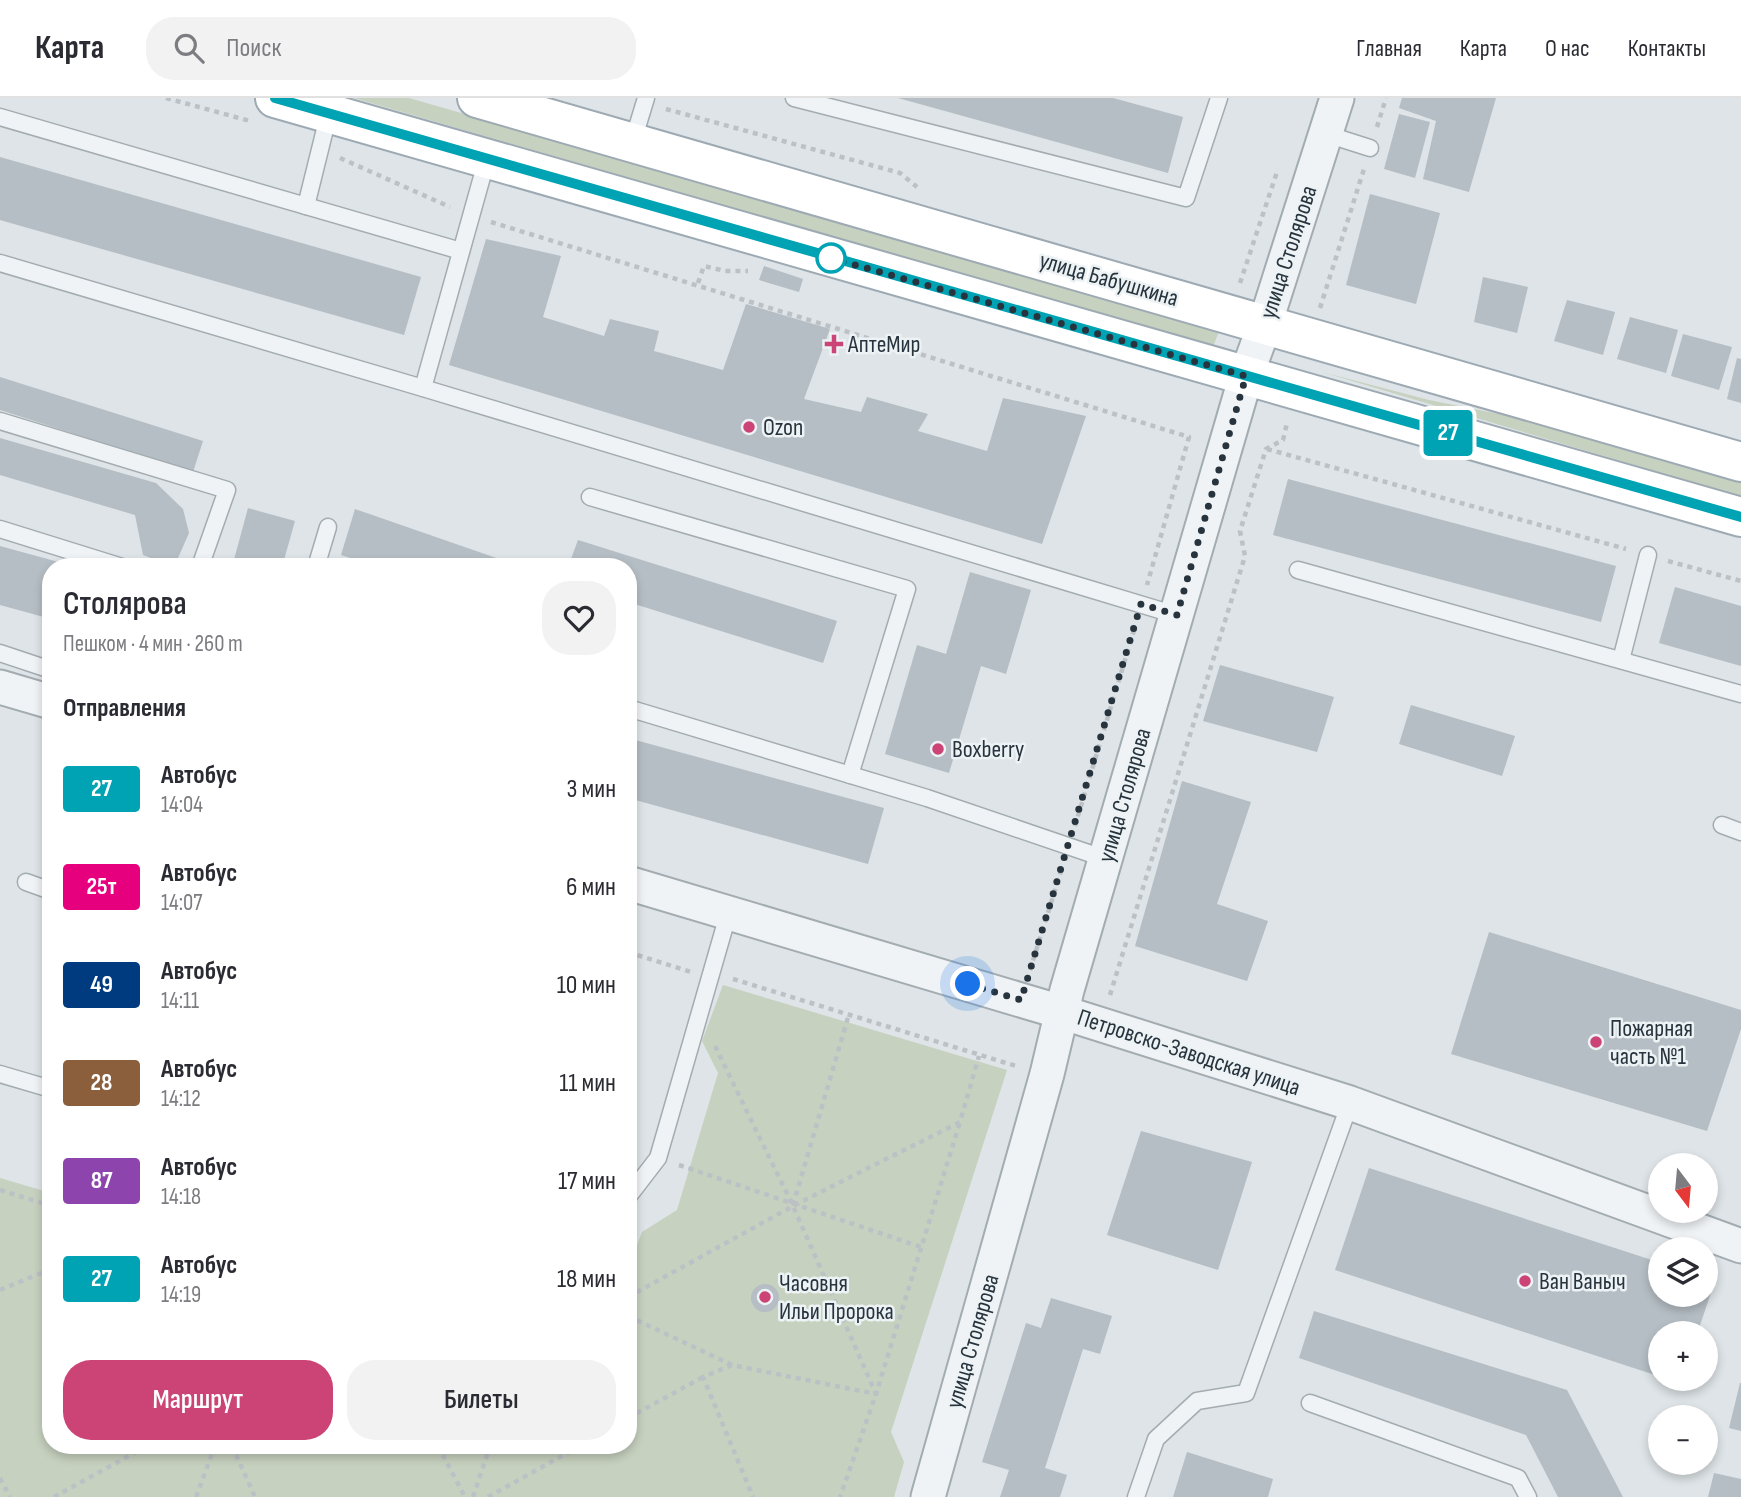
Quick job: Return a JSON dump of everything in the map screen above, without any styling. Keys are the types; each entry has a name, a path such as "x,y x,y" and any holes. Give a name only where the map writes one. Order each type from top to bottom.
{"main road":[{"name":"улица Бабушкина","path":"477,98 1741,462"},
{"path":"266,111 325,127 487,159 1741,517"}],"street":[{"name":"улица Столярова","path":"928,1497 1047,1074 1061,1012 1246,376 1337,98"},
{"path":"0,687 42,699"},
{"name":"Петровско-Заводская улица","path":"637,886 1061,1012 1350,1103 1741,1246"}],"lane":[{"path":"632,144 646,98"},
{"path":"794,98 1186,198 1219,98"},
{"path":"0,117 461,251"},
{"path":"306,206 325,127"},
{"path":"1326,134 1370,148"},
{"path":"423,388 487,159"},
{"path":"0,263 1177,615"},
{"path":"0,421 227,490 203,558"},
{"path":"590,497 907,589 850,775"},
{"path":"319,558 328,527"},
{"path":"0,529 93,558"},
{"path":"1621,660 1648,555"},
{"path":"1298,570 1741,694"},
{"path":"0,653 42,667"},
{"path":"637,711 850,775 1106,859"},
{"path":"1722,825 1741,832"},
{"path":"26,882 42,888"},
{"path":"637,1186 659,1158 728,915"},
{"path":"0,1074 42,1086"},
{"path":"1136,1497 1156,1439 1197,1401 1246,1393 1350,1103"},
{"path":"1310,1403 1518,1478 1528,1497"}],"path":[{"path":"166,98 266,111"},
{"path":"1316,320 1386,98"},
{"path":"325,127 345,162 471,216 698,283 1189,437 1069,847 1021,1000"},
{"path":"1237,292 1280,163"},
{"path":"698,283 704,266 725,271 749,271"},
{"path":"1101,1025 1245,556 1240,531 1266,449 1283,440"},
{"path":"1266,449 1741,581"},
{"path":"637,955 711,979 733,979 979,1056 1047,1074"},
{"path":"729,991 733,979"},
{"path":"793,1206 849,1014"},
{"path":"713,1042 793,1206 876,1394"},
{"path":"841,1497 876,1394 979,1056"},
{"path":"637,1292 793,1206 960,1122"},
{"path":"659,1158 793,1206 921,1247"},
{"path":"0,1190 42,1203"},
{"path":"0,1290 42,1273"},
{"path":"637,1320 732,1365 876,1394"},
{"path":"637,1414 703,1377 732,1365"},
{"path":"703,1377 754,1497"},
{"path":"54,1497 132,1454"},
{"path":"196,1497 212,1454"},
{"path":"236,1454 255,1497"},
{"path":"442,1454 465,1497"},
{"path":"473,1497 487,1454"},
{"path":"488,1497 566,1454"},
{"path":"0,1478 10,1497"}],"green space":[{"path":"354,98 409,98 1219,331 1213,347"},
{"path":"1322,372 1429,400 1509,416 1741,482 1741,497"},
{"path":"723,985 1007,1070 891,1432 904,1462 894,1497 0,1497 0,1178 42,1190 42,1454 637,1454 637,1245 642,1232 677,1210 718,1073 702,1041"}],"building":[{"path":"898,98 1113,98 1183,117 1168,173"},
{"path":"1402,98 1496,98 1469,192 1423,179 1436,121 1399,108"},
{"path":"1399,114 1430,122 1415,178 1384,169"},
{"path":"0,157 421,277 404,335 0,220"},
{"path":"1370,194 1440,213 1416,304 1346,285"},
{"path":"486,239 561,256 543,317 604,336 610,319 659,331 654,351 723,370 746,304 830,329 804,399 861,412 867,397 928,414 918,431 987,451 1003,398 1086,416 1042,544 449,365"},
{"path":"764,266 803,279 799,292 759,280"},
{"path":"1483,277 1528,287 1517,333 1474,322"},
{"path":"1567,300 1615,312 1603,355 1554,341"},
{"path":"1630,317 1678,330 1666,373 1617,359"},
{"path":"1683,334 1732,347 1719,390 1671,376"},
{"path":"1737,358 1741,359 1741,403 1727,399"},
{"path":"0,377 203,441 193,472 0,410"},
{"path":"0,438 156,483 183,509 189,533 178,558 151,558 143,555 135,515 0,475"},
{"path":"1288,479 1616,566 1601,622 1273,535"},
{"path":"248,508 295,521 285,558 234,558"},
{"path":"355,509 496,558 350,558 341,555"},
{"path":"578,540 636,558 571,558"},
{"path":"0,546 44,558 42,617 0,605"},
{"path":"637,558 837,621 823,663 637,605"},
{"path":"970,572 1031,590 1006,674 981,666 949,773 885,754 917,645 946,654"},
{"path":"1675,587 1741,606 1741,666 1659,643"},
{"path":"1220,665 1334,697 1317,752 1203,721"},
{"path":"1411,705 1515,736 1502,776 1399,744"},
{"path":"637,740 884,808 868,864 637,800"},
{"path":"1182,781 1251,802 1217,904 1268,921 1247,981 1135,946"},
{"name":"Пожарная часть №1","path":"1489,932 1741,1010 1741,1029 1707,1131 1451,1054"},
{"path":"1141,1131 1252,1162 1218,1270 1107,1235"},
{"path":"1369,1168 1648,1259 1648,1307 1706,1307 1701,1321 1648,1321 1648,1373 1335,1270"},
{"name":"Часовня Ильи Пророка","path":"765,1284 775,1288 779,1298 775,1308 765,1312 755,1308 751,1298 755,1288"},
{"path":"1051,1298 1112,1316 1100,1354 1083,1349 1045,1468 1067,1475 1060,1497 1000,1497 1009,1470 982,1462 1026,1323 1041,1328"},
{"path":"1314,1311 1567,1390 1623,1497 1558,1497 1526,1435 1299,1358"},
{"path":"1741,1383 1741,1431 1729,1428"},
{"path":"1187,1452 1273,1479 1268,1497 1173,1497"},
{"path":"1714,1475 1741,1479 1741,1497 1708,1497"}],"bus line":[{"name":"27","path":"275,98 1741,517"}],"place":[{"name":"АптеМир","path":"834,344"},
{"name":"Ozon","path":"749,427"},
{"name":"Boxberry","path":"938,749"},
{"name":"Пожарная часть №1","path":"1596,1042"},
{"name":"Ван Ваныч","path":"1525,1281"},
{"name":"Часовня Ильи Пророка","path":"765,1297"}],"route":[{"path":"831,258 1246,376 1177,615 1141,604 1021,1000 968,984"}]}
